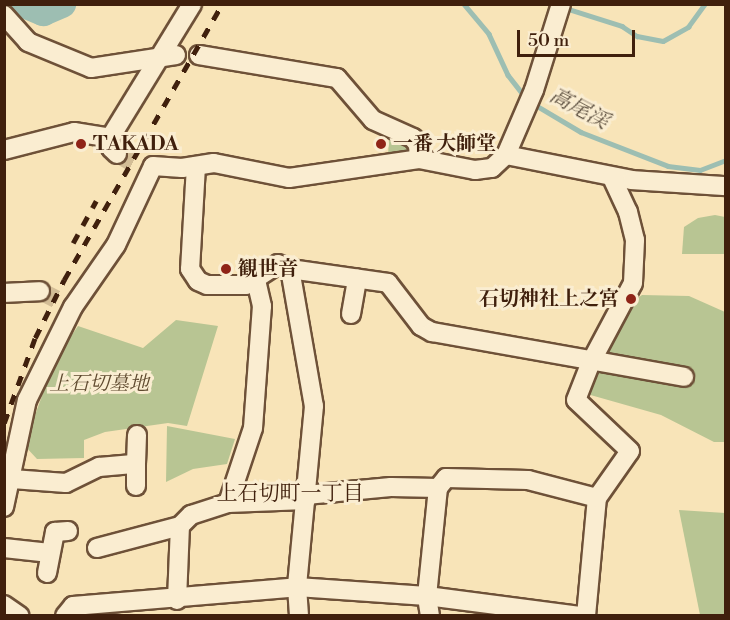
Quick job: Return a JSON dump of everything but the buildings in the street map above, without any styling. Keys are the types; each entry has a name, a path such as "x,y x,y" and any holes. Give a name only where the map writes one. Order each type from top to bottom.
{"street":[{"path":"4,150 86,131 114,146 169,56 192,4"},
{"path":"4,507 12,479 27,399 67,304 131,217 153,166 196,166 214,163 289,178 419,159 475,170 492,168 506,155 534,90 561,4"},
{"path":"4,15 28,42 91,68 169,56"},
{"path":"199,56 337,78 373,120 413,138 418,145 419,159"},
{"path":"506,155 612,177 664,184 726,186"},
{"path":"131,217 129,194 139,166"},
{"path":"196,166 190,269 198,281 218,287 256,280 278,264 290,269 388,283 421,326 432,332 684,377"},
{"path":"65,615 73,606 180,605 297,587 427,596 471,609 584,615 597,498 630,451 578,405 576,400 591,362 633,283 635,240 628,212 612,177"},
{"path":"290,269 315,406 297,587 299,615"},
{"path":"351,314 357,279"},
{"path":"228,503 253,428 262,306 256,280"},
{"path":"4,293 40,291"},
{"path":"136,486 137,435"},
{"path":"12,479 66,483 99,467 136,464"},
{"path":"430,615 427,596 438,488 446,477 528,480 597,498"},
{"path":"98,548 180,526 191,515 228,503 306,498 391,487 438,488"},
{"path":"180,526 180,605"},
{"path":"47,573 55,532 68,531"},
{"path":"4,548 50,553"},
{"path":"4,605 20,615"}],"green space":[{"path":"389,134 407,141 412,154 388,159"},
{"path":"715,215 725,217 725,254 682,254 684,227 698,218"},
{"path":"642,295 689,296 725,312 725,442 714,442 661,415 587,394 598,361 626,306"},
{"name":"上石切墓地","path":"176,320 218,326 187,426 168,423 105,432 84,440 84,458 37,459 24,445 56,358 78,326 143,348"},
{"path":"167,426 235,439 227,464 193,469 166,482"},
{"path":"679,510 725,513 725,615 700,615"}],"waterway":[{"path":"24,4 43,12 62,4"},
{"name":"高尾渓","path":"464,4 489,34 508,75 526,98"},
{"path":"565,8 622,26 637,36 663,41 688,27 705,4"},
{"name":"高尾渓","path":"532,103 581,132 668,166 700,170 726,160"}],"tunnel":[{"path":"117,154 139,166"},
{"path":"40,291 62,302"}],"railway":[{"path":"4,423 35,338 64,280 222,4"},
{"path":"73,243 96,201"}],"place":[{"name":"TAKADA","path":"81,144"},
{"name":"一番 大師堂","path":"381,144"},
{"name":"観世音","path":"226,269"},
{"name":"石切神社上之宮","path":"631,299"}],"district":[{"name":"上石切町一丁目","path":"290,494"}]}
